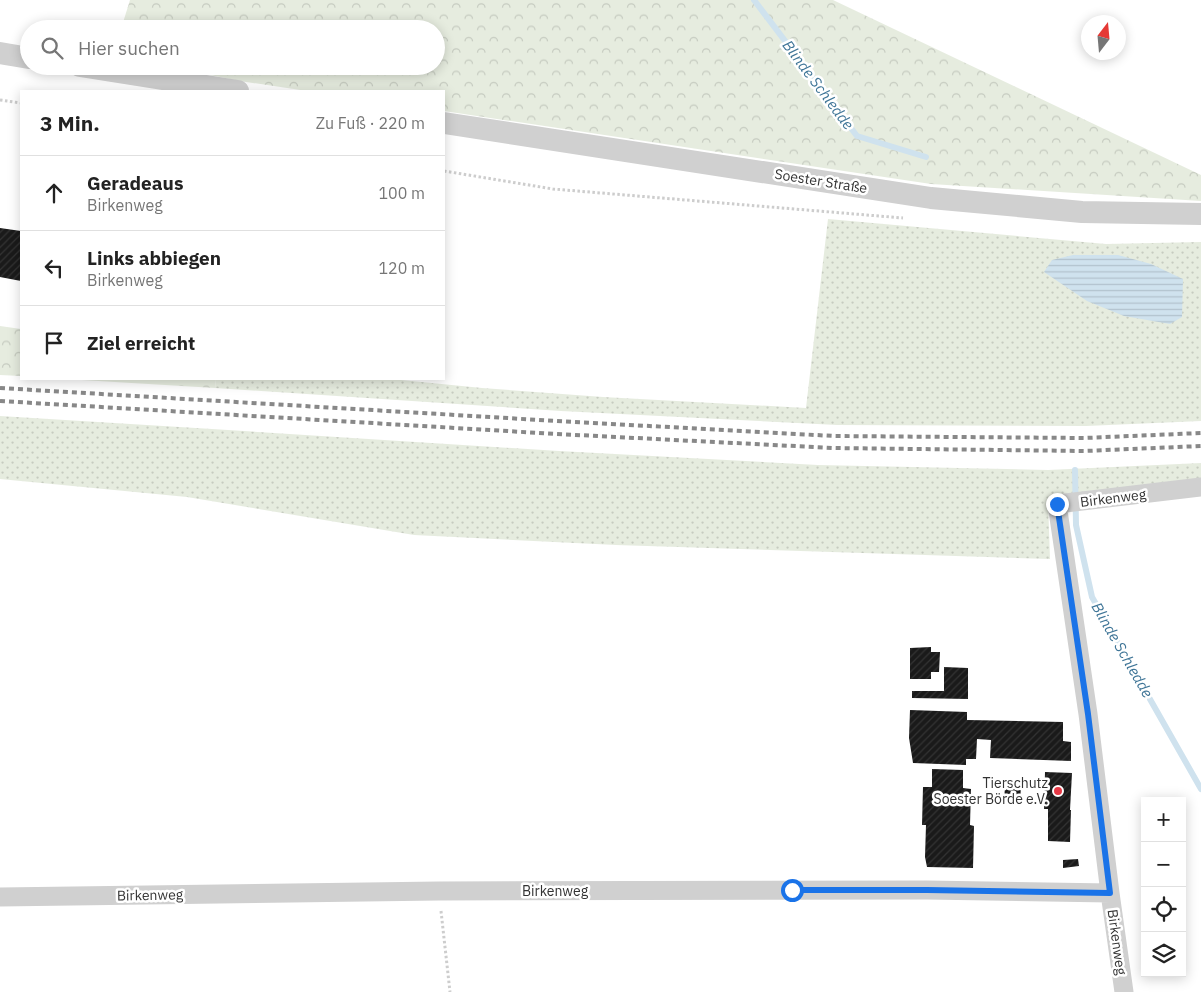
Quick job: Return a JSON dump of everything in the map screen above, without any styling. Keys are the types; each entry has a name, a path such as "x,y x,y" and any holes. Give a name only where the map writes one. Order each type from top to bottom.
{"street":[{"path":"0,54 20,57"},
{"path":"137,75 232,90"},
{"name":"Soester Straße","path":"445,123 931,198 1082,212 1201,214"},
{"name":"Birkenweg","path":"1124,992 1088,714 1057,504 1201,487"},
{"name":"Birkenweg","path":"0,897 439,891 927,890 1110,893"}],"path":[{"path":"0,100 20,103"},
{"path":"445,171 553,189 910,218"},
{"path":"439,891 450,992"}],"green space":[{"path":"130,0 833,0 1201,175 1201,201 931,184 445,111 445,90 300,90 210,75 445,75 445,20 124,20"},
{"path":"828,219 1106,244 1201,242 1201,421 1086,426 837,425 561,411 215,388 216,380 401,380 603,397 806,408"},
{"path":"0,326 20,329 20,376 0,375"},
{"path":"82,380 216,380 215,388"},
{"path":"0,416 559,451 818,465 1048,470 1201,463 1201,483 1048,500 1050,559 616,545 414,535 187,497 0,479"}],"water":[{"path":"1073,255 1118,255 1151,264 1183,279 1182,317 1170,324 1124,316 1087,301 1044,272 1052,260"}],"building":[{"path":"0,228 20,231 20,281 0,277"},
{"path":"931,647 931,652 940,652 939,672 931,672 931,679 910,679 910,648"},
{"path":"944,667 968,668 968,699 912,698 912,691 944,691"},
{"path":"910,710 967,712 967,720 1063,722 1063,741 1071,742 1071,761 990,758 991,740 977,739 976,759 966,759 966,765 913,763 909,738"},
{"path":"932,769 963,770 963,788 971,789 970,825 974,826 973,868 927,867 925,857 926,825 922,825 923,787 932,787"},
{"path":"1045,772 1072,773 1070,842 1048,841 1048,809 1044,809"},
{"path":"1005,785 1021,785 1020,804 1004,804"},
{"path":"1078,859 1079,866 1063,868 1063,860"}],"waterway":[{"name":"Blinde Schledde","path":"754,0 857,136 926,157"},
{"name":"Blinde Schledde","path":"1075,470 1076,525 1092,597 1201,789"}],"railway":[{"path":"0,388 834,436 1084,438 1201,433"},
{"path":"0,401 557,434 833,448 1084,451 1201,446"}],"place":[{"name":"Tierschutz Soester Börde e.V.","path":"1058,791"}],"route":[{"path":"792,890 1110,893 1088,714 1057,504"}]}
